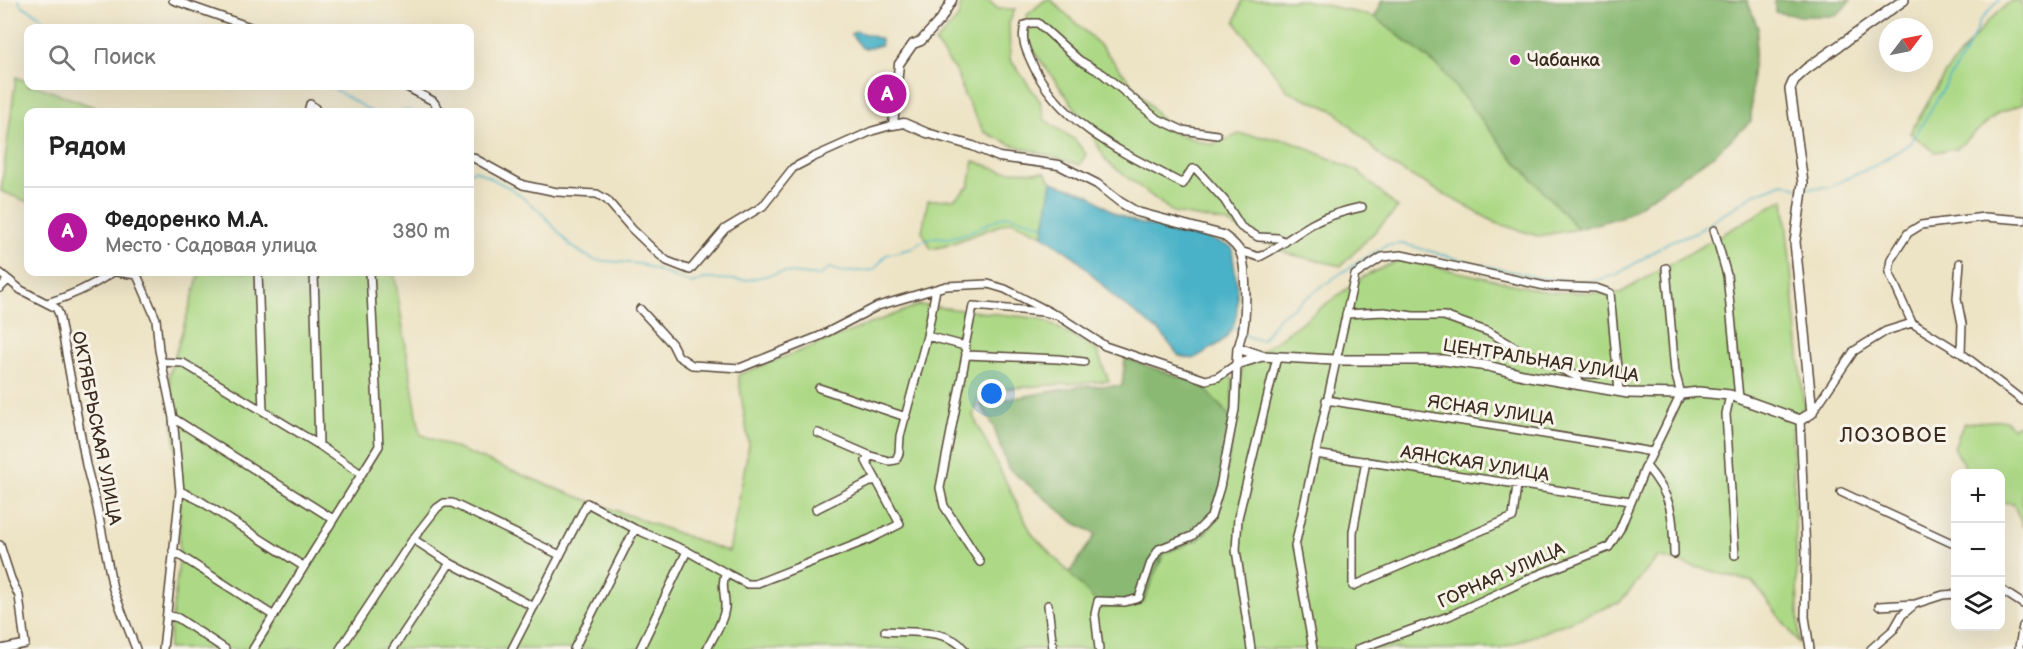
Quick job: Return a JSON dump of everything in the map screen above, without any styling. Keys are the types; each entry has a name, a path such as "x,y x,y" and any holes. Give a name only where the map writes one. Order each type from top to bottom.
{"main road":[{"path":"1800,420 1812,413 1795,242 1803,183 1790,89 1794,80 1806,69 1904,0"},
{"path":"1237,364 1238,348 1262,356"},
{"name":"ЦЕНТРАЛЬНАЯ УЛИЦА","path":"1237,364 1262,356 1335,360 1443,360 1488,366 1523,375 1619,392 1681,394 1699,392 1734,397 1800,420"}],"street":[{"path":"173,0 242,24"},
{"path":"890,122 899,64 913,44 921,41 929,33 952,0"},
{"path":"1217,135 1182,130 1156,118 1103,74 1079,60 1038,23 1025,25 1023,43 1035,70 1054,99 1084,128 1184,184 1192,169 1196,169 1225,201 1241,227 1258,237 1278,238 1286,242"},
{"path":"412,90 433,101 438,108"},
{"path":"474,158 523,185 557,192 597,194 607,200 632,229 667,261 690,270 724,229 763,206 793,168 890,122 904,123 927,134 973,146 999,157 1059,165 1097,184 1137,212 1223,235 1240,251 1243,269 1245,317 1238,348"},
{"path":"1240,251 1259,257 1329,216 1362,207"},
{"path":"2023,220 1984,217 1921,225 1908,232 1891,259 1888,272 1912,323 1961,353 2023,401"},
{"path":"1714,230 1727,275 1734,397 1726,414 1735,555"},
{"path":"1313,649 1295,546 1355,275 1382,257 1401,255 1545,286 1596,288 1610,293 1619,392"},
{"path":"1960,263 1957,299 1962,324 1961,353"},
{"path":"1666,268 1675,372 1681,394"},
{"path":"0,273 21,290 47,303 72,296 109,276"},
{"path":"137,276 156,320 173,418 180,491 163,649"},
{"path":"258,276 263,411"},
{"path":"314,276 319,446"},
{"path":"253,649 379,446 370,276"},
{"path":"0,288 8,280"},
{"path":"640,309 672,344 678,357 692,365 740,368 820,336 878,306 946,286 988,284 1005,289 1057,315 1105,346 1206,380 1218,377 1237,364"},
{"path":"818,434 871,456 889,461 896,460 899,453 900,436 927,336 936,289"},
{"name":"ОКТЯБРЬСКАЯ УЛИЦА","path":"47,303 56,308 59,314 86,465 97,507 113,589 136,649"},
{"path":"980,562 944,506 940,488 966,355 965,346 973,306 1057,315"},
{"path":"1346,314 1384,312 1413,316 1444,316 1489,332 1520,350 1576,376 1581,385"},
{"path":"1812,413 1854,351 1886,331 1912,323"},
{"path":"927,336 965,346"},
{"path":"966,355 1058,358 1084,362"},
{"path":"1251,649 1236,550 1238,518 1277,357"},
{"path":"162,362 183,363 361,474"},
{"path":"1099,649 1095,614 1098,601 1125,602 1139,598 1151,562 1159,549 1192,536 1211,517 1220,487 1235,409 1237,364"},
{"path":"1576,376 1598,374"},
{"path":"819,388 906,417"},
{"name":"ГОРНАЯ УЛИЦА","path":"1358,649 1449,616 1535,576 1609,547 1620,529 1652,452 1681,394"},
{"name":"ЯСНАЯ УЛИЦА","path":"1326,400 1532,430 1652,452"},
{"path":"173,418 333,519"},
{"path":"1800,420 1806,552 1805,617 1810,649"},
{"name":"АЯНСКАЯ УЛИЦА","path":"1315,454 1630,501"},
{"path":"512,649 587,504 634,529 687,551 747,584 755,584 900,524 866,461 871,456"},
{"path":"1366,461 1353,532 1353,586 1513,517 1517,485"},
{"path":"1646,466 1659,481 1670,502 1674,554"},
{"path":"816,509 876,479"},
{"path":"180,491 199,500 303,566"},
{"path":"1841,492 1951,543"},
{"path":"340,649 413,539 437,508 444,503 452,502 560,555"},
{"path":"574,649 634,529"},
{"path":"413,539 450,563 534,607"},
{"path":"0,545 19,596 28,647 1,649"},
{"path":"173,551 274,616"},
{"path":"640,649 687,551"},
{"path":"393,649 450,563"},
{"path":"707,649 722,623 725,606 723,579 726,573"},
{"path":"2005,592 2023,604"},
{"path":"1879,606 1915,604 1951,594"},
{"path":"1871,649 1894,629 1902,615 1915,604"},
{"path":"1048,605 1053,649"},
{"path":"167,615 178,618 225,649"},
{"path":"2020,649 2023,626"},
{"path":"885,631 942,635 958,642 964,649"}],"green space":[{"path":"962,0 988,0 998,9 1015,9 1009,23 1010,59 1040,101 1045,120 1075,140 1086,154 1080,165 1010,144 984,132 964,95 957,73 935,43 958,18"},
{"path":"1045,0 1051,0 1100,45 1172,132 1211,145 1240,134 1289,140 1357,171 1398,208 1341,266 1289,254 1225,222 1174,213 1106,161 1086,123 1027,42 1027,15"},
{"path":"1242,0 1304,0 1375,17 1440,68 1509,154 1578,229 1538,236 1496,223 1388,163 1335,111 1288,91 1235,22"},
{"path":"1382,0 1747,0 1758,28 1752,74 1751,121 1715,154 1624,216 1578,229 1509,154 1440,68 1375,17"},
{"path":"1775,0 1851,0 1836,16 1800,16 1775,12"},
{"path":"2011,1 2020,2 2023,8 2023,104 1998,113 1956,149 1935,152 1910,133 1945,73 1987,22"},
{"path":"16,77 24,80 24,90 48,90 96,108 24,108 24,200 1,191"},
{"path":"974,161 1002,171 1045,172 1052,182 1043,235 1011,221 931,249 922,232 928,200 954,199 969,186"},
{"path":"1784,199 1804,406 1792,428 1799,643 1753,582 1658,557 1620,602 1500,649 168,649 179,563 180,491 169,375 199,276 395,276 420,434 560,490 729,552 749,445 738,375 919,305 1042,319 1096,349 1109,381 980,390 973,416 1032,534 1103,608 1143,602 1164,553 1199,539 1217,519 1242,366 1363,277 1401,259 1548,292 1620,293"},
{"path":"1125,358 1194,382 1207,391 1231,418 1231,446 1217,519 1199,539 1164,553 1143,602 1102,608 1069,573 1096,534 1075,523 1008,468 993,425 980,404 1082,386 1122,386"},
{"path":"1229,376 1233,380 1231,418 1200,386 1201,382 1212,383"},
{"path":"2006,420 2013,428 2016,425 2023,425 2023,527 2013,503 2005,502 2005,469 1966,469 1954,447 1964,423"}],"water":[{"path":"856,31 881,39 881,45 862,48 851,34"},
{"path":"1052,182 1088,194 1116,214 1138,223 1199,236 1232,247 1237,305 1233,326 1225,339 1193,359 1179,356 1162,334 1114,297 1076,258 1043,235"}],"waterway":[{"path":"19,0 21,5 37,14 48,24"},
{"path":"1807,188 1829,187 1876,165 1911,143 1971,42 1980,21 1999,0"},
{"path":"336,90 365,108"},
{"path":"474,170 510,188 539,210 571,246 585,255 595,260 640,264 693,284 703,279 747,280 783,272 819,276 829,268 843,272 874,270 886,255 913,248 920,242 936,237 949,238 967,233 1007,215 1046,226"},
{"path":"1244,334 1262,340 1278,318 1341,273 1387,245 1404,244 1540,278 1590,282 1618,274 1669,242 1698,231 1753,195 1783,183 1798,188"},
{"path":"1231,326 1240,331"}],"place":[{"name":"Чабанка","path":"1515,60"},
{"name":"Федоренко М.А.","path":"887,94"}],"district":[{"name":"ЛОЗОВОЕ","path":"1894,435"}]}
